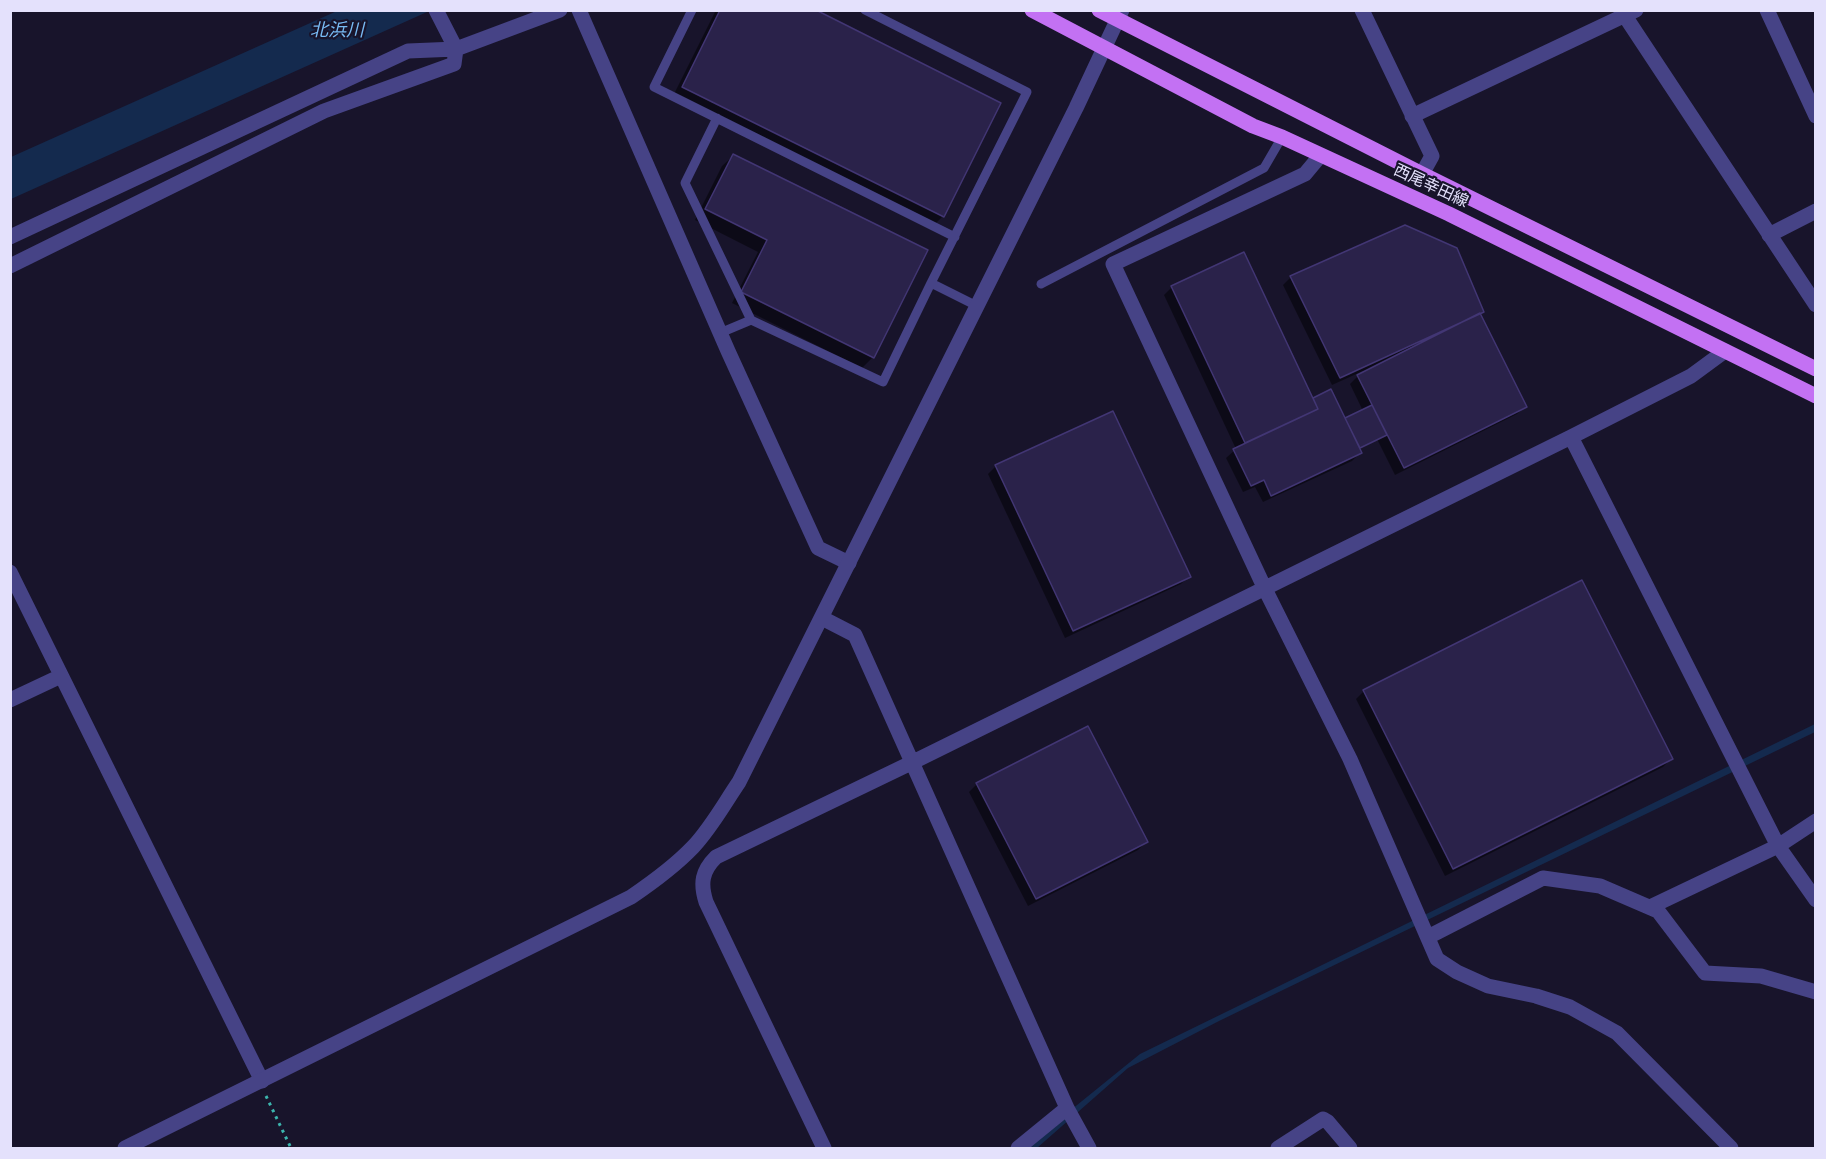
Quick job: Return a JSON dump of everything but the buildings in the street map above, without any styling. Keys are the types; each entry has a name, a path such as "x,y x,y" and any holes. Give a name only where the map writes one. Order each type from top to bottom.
{"main road":[{"name":"西尾幸田線","path":"1032,10 1253,126 1449,214 1815,396"},
{"name":"西尾幸田線","path":"1099,10 1120,16 1422,174 1815,369"}],"street":[{"path":"10,266 324,111 454,64 456,49 436,10"},
{"path":"10,237 408,51 456,49 560,10"},
{"path":"579,10 720,333 818,548 849,563"},
{"path":"1362,10 1432,156 1422,174"},
{"path":"1767,10 1815,116"},
{"path":"1412,116 1627,12 1815,305"},
{"path":"125,1149 631,897 662,876 693,846 739,782 1120,16"},
{"path":"1320,156 1305,174 1113,264 1265,589 1350,759 1437,958 1457,972 1488,986 1536,996 1570,1007 1617,1033 1731,1149"},
{"path":"1769,235 1815,211"},
{"path":"824,1149 706,902 701,887 708,865 716,857 1571,438 1691,376 1725,351"},
{"path":"1571,438 1778,846 1815,900"},
{"path":"10,572 262,1081"},
{"path":"822,618 855,635 1067,1108 1089,1149"},
{"path":"10,700 61,676"},
{"path":"1650,907 1778,846 1815,821"},
{"path":"1428,937 1543,878 1600,886 1658,911 1705,973 1761,976 1815,992"},
{"path":"1018,1149 1067,1108"},
{"path":"1278,1149 1323,1119 1329,1122 1350,1149"}],"lane":[{"path":"692,10 654,87 955,237"},
{"path":"717,118 685,183 751,320 884,382 1028,92 865,10"},
{"path":"1041,284 1264,168 1282,138"},
{"path":"932,283 977,306"},
{"path":"720,333 751,320"}],"path":[{"path":"262,1081 267,1099 291,1149"}],"water":[{"name":"北浜川","path":"337,11 426,11 11,199 11,157"},
{"path":"1815,724 1815,732 1219,1021 1128,1068 1037,1148 1024,1148 1140,1054"}]}
